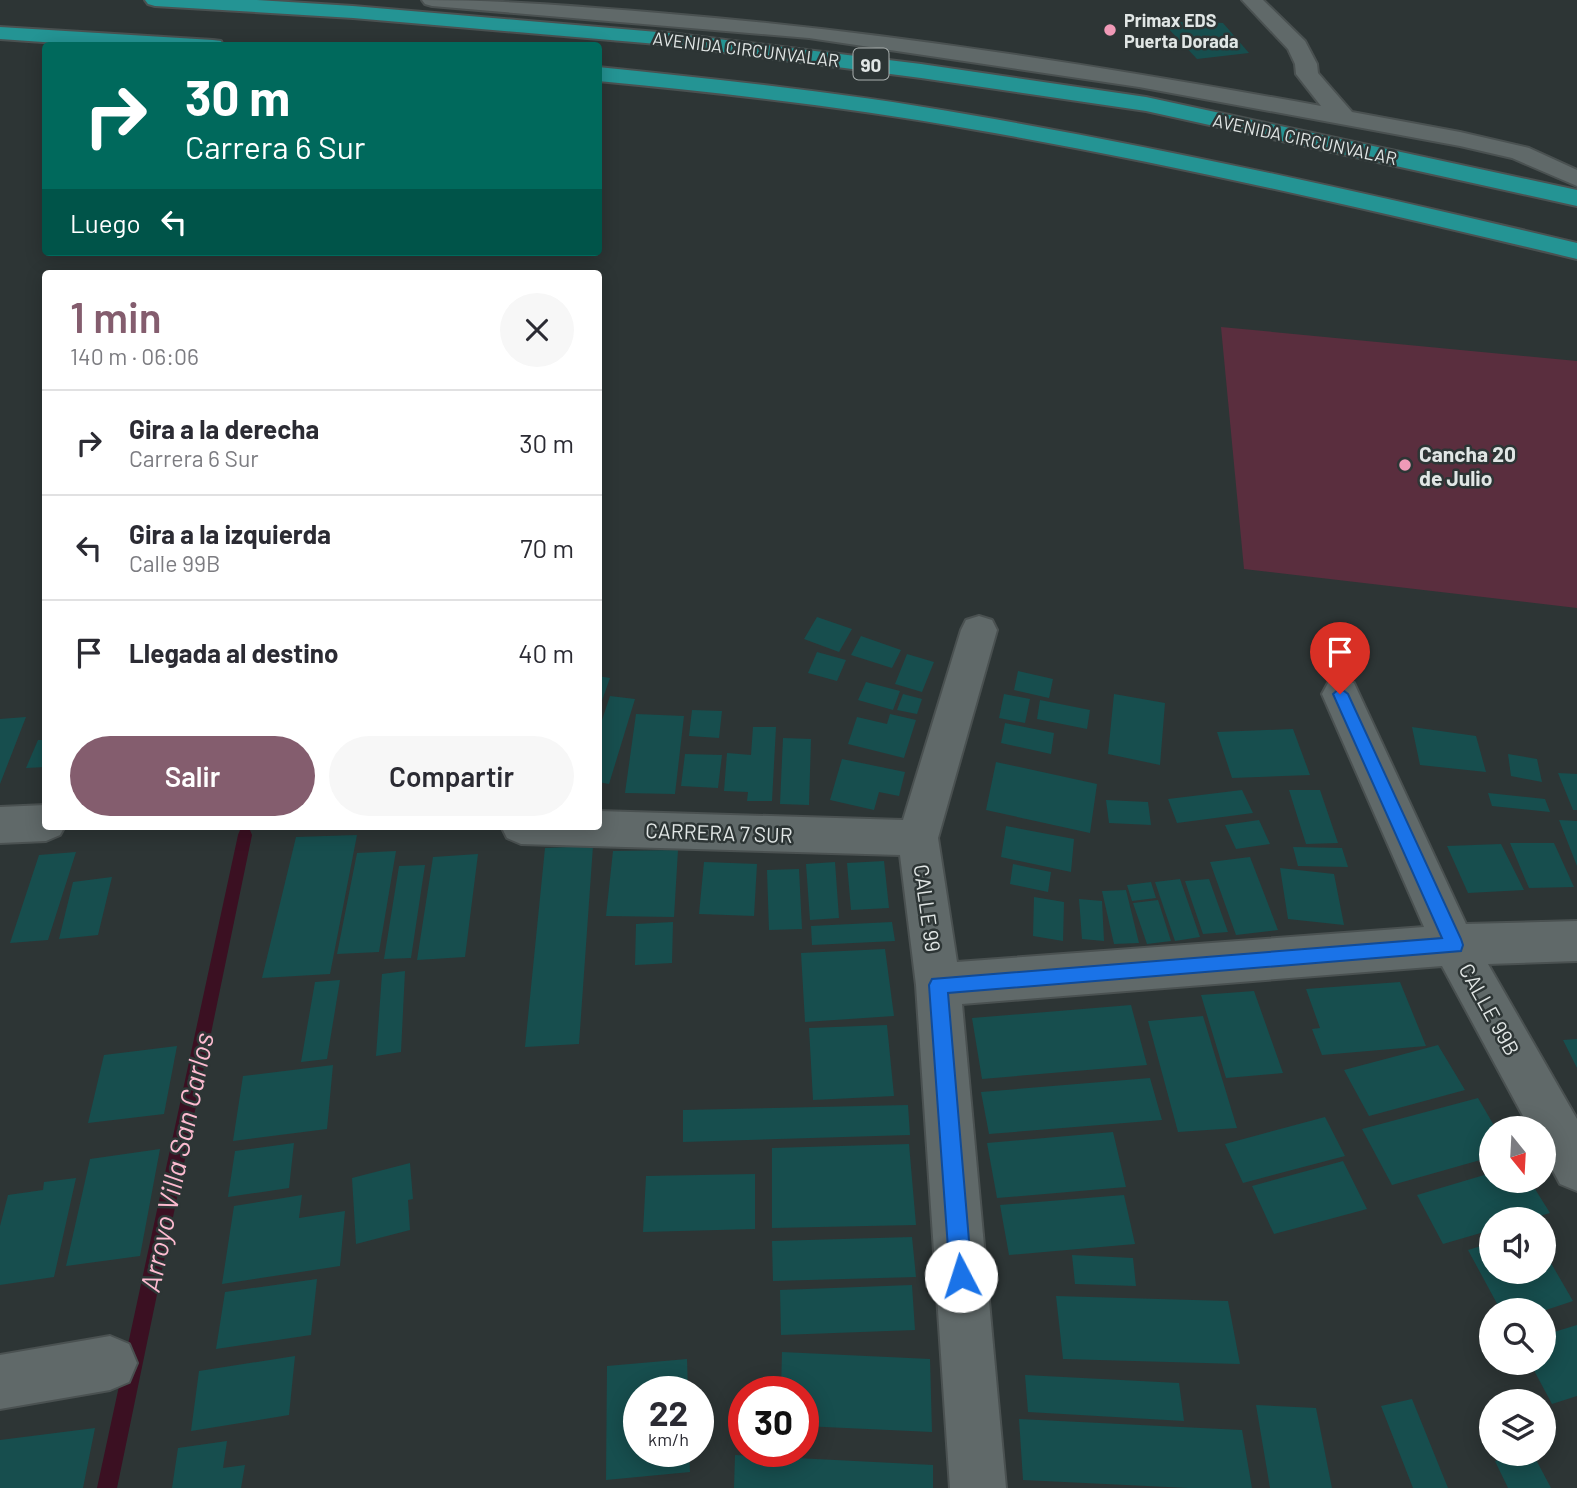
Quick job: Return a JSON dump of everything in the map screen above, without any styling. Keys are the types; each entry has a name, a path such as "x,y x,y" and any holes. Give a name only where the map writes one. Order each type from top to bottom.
{"highway":[{"name":"AVENIDA CIRCUNVALAR","path":"155,0 457,21 669,39 803,55 1146,104 1577,198"},
{"path":"417,0 457,21"},
{"path":"0,33 147,42"},
{"name":"AVENIDA CIRCUNVALAR","path":"602,74 712,83 927,115 1132,150 1352,197 1577,251"}],"street":[{"path":"432,0 603,6 818,33 1139,80 1520,153 1577,179"},
{"path":"1237,97 1294,81 1306,64 1297,46 1252,0"},
{"path":"1294,81 1345,118"},
{"name":"CALLE 99","path":"978,1488 938,985 918,838 979,630"},
{"name":"CALLE 99B","path":"1340,694 1454,945 1577,1167"},
{"path":"0,825 42,824"},
{"name":"CARRERA 7 SUR","path":"602,828 918,838"},
{"path":"938,985 1454,945 1577,940"},
{"path":"0,1382 110,1363"}],"shaded area":[{"name":"Cancha 20 de Julio","path":"1221,327 1577,361 1577,608 1244,569"}],"building":[{"path":"1191,21 1223,23 1249,53 1197,59 1164,24"},
{"path":"817,617 852,629 839,652 804,639"},
{"path":"861,636 901,650 892,668 851,655"},
{"path":"817,652 846,660 837,681 808,673"},
{"path":"907,654 934,662 922,692 895,684"},
{"path":"1018,671 1053,679 1049,698 1014,690"},
{"path":"602,677 610,678 602,701"},
{"path":"866,682 900,691 893,710 858,700"},
{"path":"903,694 922,699 917,714 897,710"},
{"path":"1004,694 1030,699 1025,723 999,718"},
{"path":"1114,694 1165,703 1160,765 1108,754"},
{"path":"610,696 635,699 609,784 602,783 602,720"},
{"path":"1040,700 1090,710 1087,729 1037,719"},
{"path":"692,710 722,711 719,738 689,736"},
{"path":"636,714 684,716 675,794 625,793"},
{"path":"890,714 916,720 904,758 848,744 857,717 887,724"},
{"path":"26,717 0,784 0,719"},
{"path":"1005,723 1054,733 1051,754 1001,743"},
{"path":"753,727 776,727 772,801 747,801 748,792 724,791 727,753 751,755"},
{"path":"1412,727 1476,736 1486,772 1420,765"},
{"path":"1293,729 1310,775 1232,778 1217,732"},
{"path":"783,738 811,739 809,805 780,804"},
{"path":"38,740 42,740 42,767 26,768"},
{"path":"685,754 722,755 718,788 681,786"},
{"path":"1508,754 1537,759 1542,782 1511,776"},
{"path":"842,759 905,772 899,796 879,792 874,810 830,800"},
{"path":"996,762 1097,784 1090,833 986,810"},
{"path":"1558,773 1577,774 1577,810 1573,810"},
{"path":"1242,790 1253,813 1177,823 1168,799"},
{"path":"1289,790 1320,790 1338,843 1306,844"},
{"path":"1488,793 1545,799 1550,812 1492,806"},
{"path":"1106,800 1148,802 1151,825 1109,823"},
{"path":"1259,820 1270,844 1236,849 1225,825"},
{"path":"1559,820 1577,821 1577,866"},
{"path":"1006,826 1074,839 1071,872 1001,857"},
{"path":"357,835 330,974 262,978 296,837"},
{"path":"1510,843 1554,843 1574,887 1529,888"},
{"path":"1501,844 1524,890 1468,893 1447,846"},
{"path":"593,846 579,1044 525,1047 545,848"},
{"path":"1293,847 1342,848 1348,867 1298,866"},
{"path":"678,850 674,917 606,916 613,851"},
{"path":"396,851 379,952 337,954 357,853"},
{"path":"76,852 48,940 10,943 39,855"},
{"path":"478,854 465,957 417,960 433,857"},
{"path":"1250,857 1278,930 1236,935 1210,862"},
{"path":"884,861 889,908 851,910 847,863"},
{"path":"704,862 757,864 754,916 699,914"},
{"path":"835,862 839,918 810,920 806,864"},
{"path":"1013,864 1051,872 1048,892 1010,884"},
{"path":"425,865 411,958 384,959 399,866"},
{"path":"1280,868 1334,874 1344,925 1288,919"},
{"path":"799,869 802,929 769,930 767,870"},
{"path":"112,877 98,935 59,939 73,882"},
{"path":"1180,879 1200,937 1175,941 1155,882"},
{"path":"1209,879 1228,932 1203,934 1185,881"},
{"path":"1151,882 1156,898 1132,901 1127,885"},
{"path":"1126,890 1139,943 1114,944 1102,891"},
{"path":"1034,897 1064,902 1063,941 1033,936"},
{"path":"1079,899 1102,901 1104,941 1082,939"},
{"path":"1158,900 1171,941 1147,944 1133,903"},
{"path":"673,922 672,963 635,965 636,924"},
{"path":"892,922 895,941 812,945 811,926"},
{"path":"885,949 894,1016 805,1022 801,953"},
{"path":"405,971 401,1052 376,1056 382,974"},
{"path":"340,980 327,1059 301,1062 315,982"},
{"path":"1400,982 1426,1046 1322,1055 1312,1029 1320,1028 1306,989"},
{"path":"1254,991 1283,1073 1226,1078 1201,995"},
{"path":"1131,1005 1147,1065 982,1079 972,1018"},
{"path":"1203,1016 1237,1128 1178,1132 1148,1021"},
{"path":"887,1025 894,1096 813,1100 809,1028"},
{"path":"1577,1039 1577,1068 1563,1040"},
{"path":"1438,1045 1465,1090 1369,1116 1344,1070"},
{"path":"177,1046 164,1114 88,1123 104,1055"},
{"path":"333,1065 327,1129 233,1141 243,1076"},
{"path":"1150,1078 1162,1120 989,1134 981,1092"},
{"path":"1478,1098 1488,1116 1479,1116 1479,1160 1392,1185 1362,1129"},
{"path":"908,1105 910,1135 683,1142 683,1110"},
{"path":"1325,1117 1345,1156 1243,1183 1225,1144"},
{"path":"1113,1132 1126,1187 997,1198 987,1143"},
{"path":"294,1143 289,1188 228,1197 235,1151"},
{"path":"909,1144 916,1225 772,1228 772,1148"},
{"path":"160,1149 140,1256 66,1266 90,1159"},
{"path":"1343,1161 1367,1209 1274,1234 1252,1186"},
{"path":"410,1163 413,1199 408,1200 410,1230 356,1244 352,1178"},
{"path":"755,1174 755,1229 643,1232 646,1176"},
{"path":"1479,1177 1479,1194 1538,1194 1546,1207 1479,1207 1479,1234 1443,1244 1417,1195"},
{"path":"76,1178 54,1277 0,1285 0,1226 8,1195 43,1190 44,1182"},
{"path":"302,1195 299,1218 345,1211 340,1266 222,1284 234,1206"},
{"path":"1124,1195 1135,1244 1009,1255 1000,1205"},
{"path":"912,1237 916,1277 773,1281 772,1241"},
{"path":"1479,1247 1479,1270 1468,1250"},
{"path":"1072,1255 1133,1258 1136,1286 1075,1284"},
{"path":"1556,1272 1573,1301 1556,1307 1556,1298 1494,1298 1486,1284 1556,1284"},
{"path":"317,1279 311,1335 216,1349 225,1292"},
{"path":"912,1285 915,1330 781,1335 780,1290"},
{"path":"1056,1296 1228,1301 1240,1364 1063,1359"},
{"path":"1577,1325 1577,1396 1556,1403 1556,1389 1544,1389 1536,1375 1556,1375 1556,1331"},
{"path":"782,1352 930,1359 932,1432 819,1427 819,1376 781,1376"},
{"path":"295,1356 289,1415 191,1431 199,1371"},
{"path":"687,1359 688,1376 623,1376 623,1467 690,1467 690,1472 606,1480 607,1366"},
{"path":"1025,1375 1179,1383 1184,1421 1028,1412"},
{"path":"1412,1399 1448,1488 1413,1488 1381,1406"},
{"path":"1256,1405 1316,1408 1332,1488 1270,1488"},
{"path":"1019,1419 1242,1430 1252,1488 1188,1488 1023,1480"},
{"path":"95,1428 83,1488 0,1488 0,1440"},
{"path":"227,1441 223,1468 245,1465 241,1488 172,1488 178,1448"},
{"path":"819,1459 933,1465 933,1488 734,1488 735,1467 819,1467"},
{"path":"1497,1466 1539,1466 1551,1488 1508,1488"}],"waterway":[{"name":"Arroyo Villa San Carlos","path":"107,1488 245,835"}],"place":[{"name":"Primax EDS Puerta Dorada","path":"1110,30"},
{"name":"Cancha 20 de Julio","path":"1405,465"}],"route":[{"path":"961,1276 938,985 1454,945 1340,694"}]}
